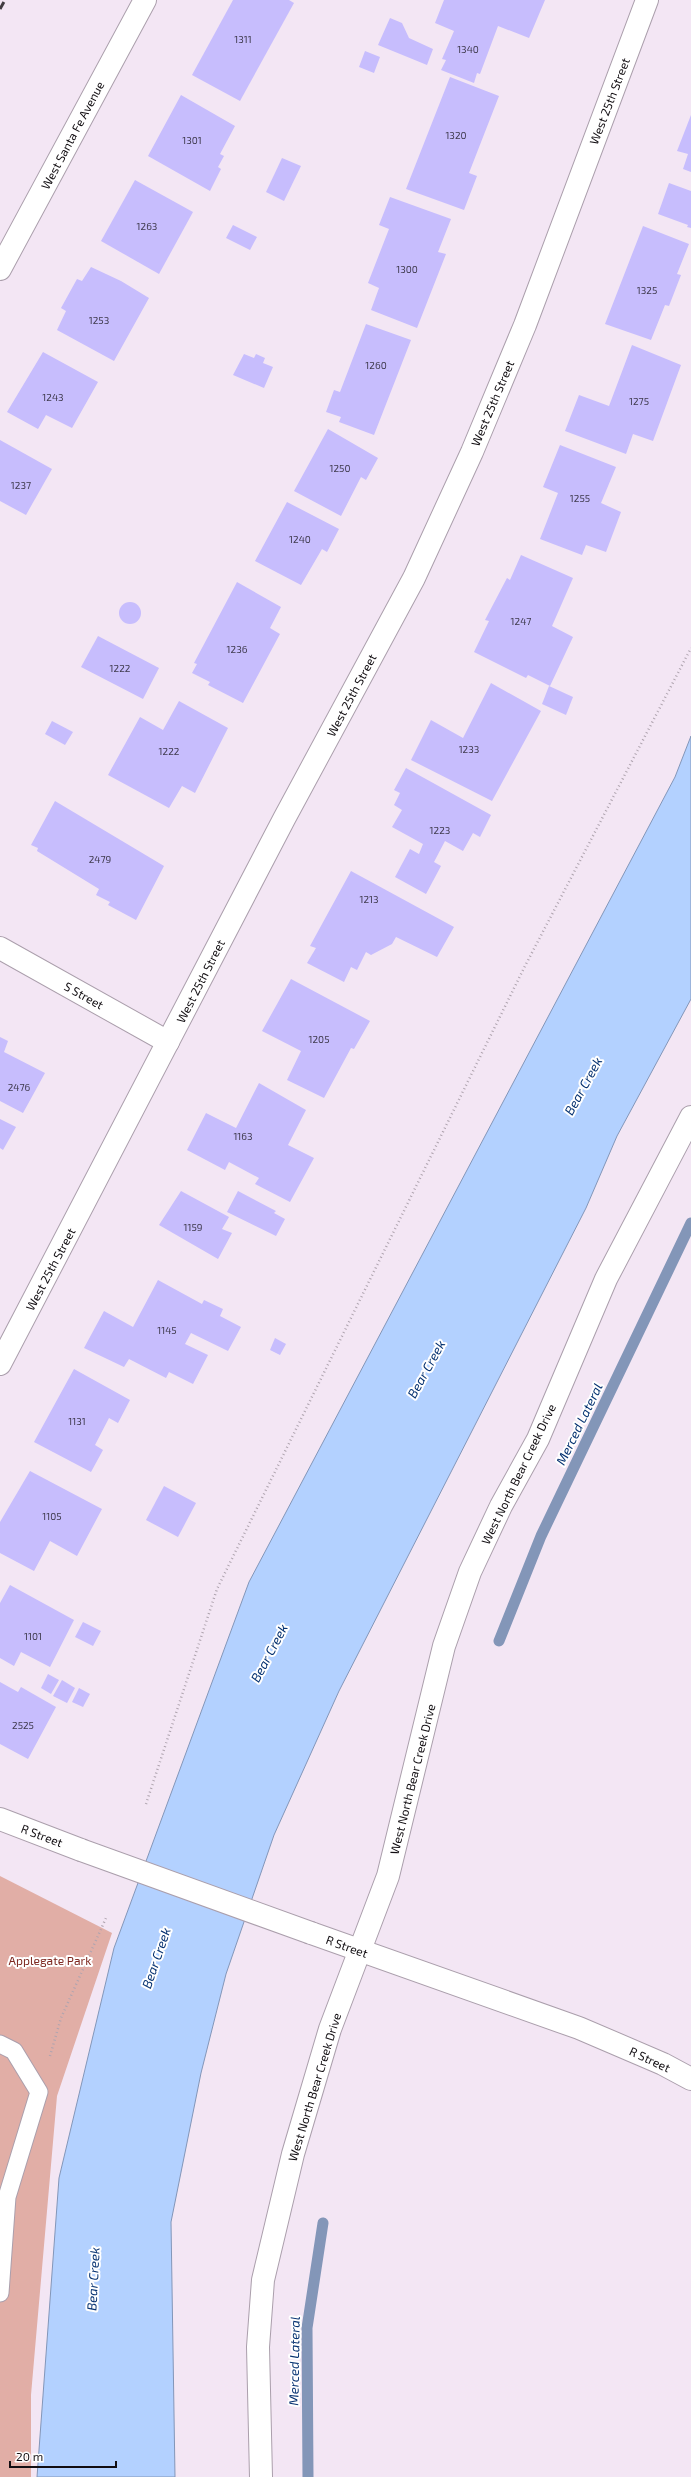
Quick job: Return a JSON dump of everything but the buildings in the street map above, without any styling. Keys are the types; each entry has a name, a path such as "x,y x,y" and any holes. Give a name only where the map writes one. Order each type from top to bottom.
{"street":[{"name":"West Santa Fe Avenue","path":"0,270 145,0"},
{"name":"West 25th Street","path":"0,1364 284,819 414,578 459,480 525,325 647,0"},
{"name":"S Street","path":"0,948 168,1042"},
{"name":"West North Bear Creek Drive","path":"261,2477 258,2347 262,2280 293,2154 330,2030 388,1876 444,1646 470,1572 501,1506 538,1439 606,1280 691,1118"},
{"name":"R Street","path":"0,1819 81,1850 579,2028 663,2064 691,2079"}],"lane":[{"path":"0,2044 14,2051 39,2092 7,2197 0,2293"}],"path":[{"path":"146,1804 217,1589 524,968 691,648"},
{"path":"39,2092 61,2018 106,1918"}],"green space":[{"name":"Applegate Park","path":"0,1876 112,1933 57,2096 31,2395 31,2477 0,2477"}],"water":[{"name":"Bear Creek","path":"691,736 691,999 617,1136 586,1208 339,1691 274,1835 226,1974 201,2073 171,2222 175,2477 37,2477 59,2178 114,1948 249,1582 675,777"}],"waterway":[{"name":"Merced Lateral","path":"499,1641 541,1536 691,1223"},
{"name":"Merced Lateral","path":"308,2477 307,2328 323,2223"}],"railway":[{"path":"0,9 5,0"}]}
